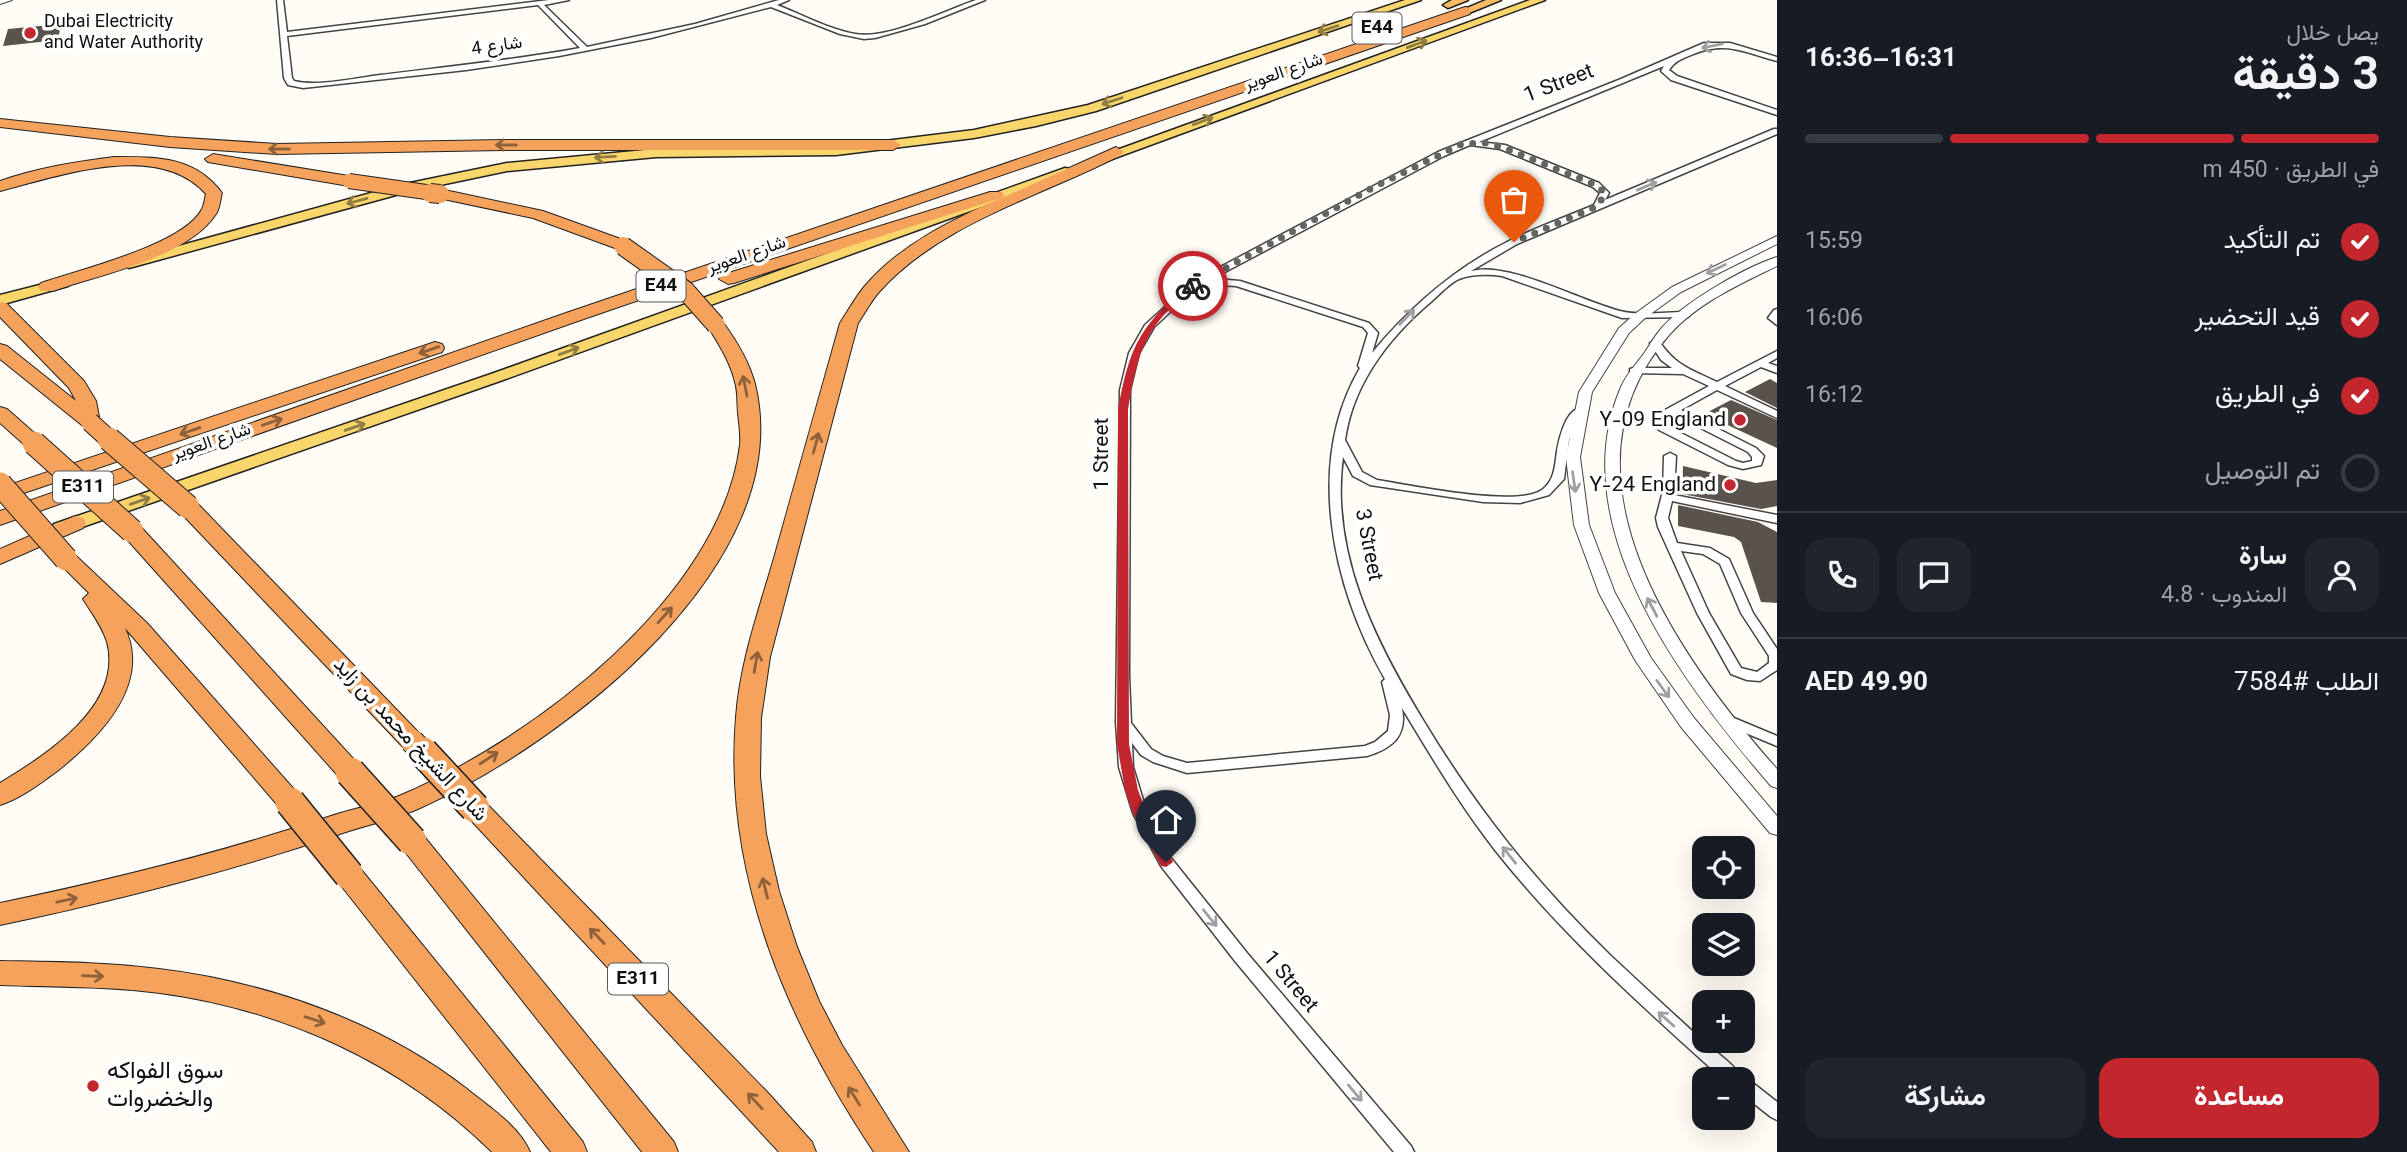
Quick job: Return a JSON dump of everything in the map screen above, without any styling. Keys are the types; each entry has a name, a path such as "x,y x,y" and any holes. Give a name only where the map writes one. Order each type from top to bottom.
{"highway":[{"name":"شارع العوير","path":"0,495 1458,4 1496,0"},
{"name":"شارع العوير","path":"0,518 1458,4"},
{"path":"0,123 277,149 503,145 893,145"},
{"path":"0,914 128,887 272,847 410,802 480,764 542,724 595,684 641,643 677,602 706,562 727,523 740,486 750,444 746,383 733,353 716,325 685,290 623,246 537,214 440,194 74,137 44,129"},
{"path":"893,1152 862,1109 816,1028 798,989 771,909 753,830 746,757 749,705 759,645 849,323 866,293 892,265 927,242 1079,173 1116,152"},
{"path":"0,187 65,167 136,162 185,170 205,181 214,193 213,208 208,216 177,239 146,253 47,287"},
{"path":"356,393 530,342 1032,184"},
{"path":"1,306 78,385 86,401 90,422"},
{"name":"شارع الشيخ محمد بن زايد","path":"0,350 90,422 188,507 758,1104 800,1152"},
{"name":"E311","path":"0,414 132,531 412,841 662,1152"},
{"path":"0,484 66,559 139,628 290,802 571,1152"},
{"path":"0,556 75,523"},
{"path":"0,795 32,777 82,734 110,699 120,676 122,659 112,623 66,559"},
{"path":"0,973 101,976 181,984 251,1000 325,1023 393,1056 448,1091 514,1152"}],"main road":[{"path":"1,306 47,287 405,188 495,169 656,153 836,151 893,145 1036,122 1092,108 1416,0"},
{"path":"0,549 497,377 1539,0"}],"street":[{"path":"0,1 8,0"},
{"name":"شارع 4","path":"280,0 289,81 303,86 480,65 585,49 660,35 786,0"},
{"path":"284,34 566,0"},
{"path":"772,5 865,37 884,34 982,0"},
{"path":"540,4 585,49"},
{"name":"1 Street","path":"1405,1152 1241,957 1166,862 1131,790 1126,766 1123,722 1125,390 1135,353 1150,325 1174,301 1203,279 1374,187 1462,144 1707,45 1719,43 1777,60"},
{"path":"1671,61 1665,69 1669,76 1777,113"},
{"name":"3 Street","path":"1721,1067 1657,1010 1530,880 1459,788 1386,670 1361,618 1342,544 1336,501 1340,440 1346,412 1363,370 1406,317 1444,284 1514,242 1777,131"},
{"path":"1462,144 1485,143 1502,147 1596,185 1605,193 1598,206"},
{"path":"1340,440 1357,474 1374,483 1483,499 1520,500 1545,493 1558,479 1564,440 1595,368 1623,332 1678,289 1777,239"},
{"path":"1777,261 1729,285 1685,315 1655,343 1634,371 1621,402 1613,439 1612,482 1620,529 1637,578 1655,613 1682,659 1725,719 1777,781"},
{"path":"1444,284 1475,272 1503,273 1622,315 1685,315"},
{"path":"1174,301 1210,283 1230,281 1361,323 1373,333 1363,370"},
{"path":"1777,312 1773,317 1777,322"},
{"path":"1655,343 1665,358 1685,372 1777,415"},
{"path":"1673,410 1752,450 1759,461 1749,466 1732,463 1659,426 1658,418 1777,354"},
{"path":"1760,363 1777,370"},
{"path":"1634,371 1685,372"},
{"path":"1577,412 1572,445 1574,481 1588,546 1609,600 1634,646 1663,690 1777,828"},
{"path":"1670,456 1668,497 1662,518 1698,603 1733,667 1747,676 1765,675 1776,664 1775,656 1747,613 1725,562 1706,551 1674,546"},
{"path":"1668,497 1777,519"},
{"path":"1123,722 1146,752 1158,760 1187,768 1367,751 1392,738 1398,724 1386,670"},
{"path":"1725,719 1777,741"},
{"path":"1755,1095 1777,1112"}],"building":[{"name":"Dubai Electricity and Water Authority","path":"61,24 58,40 3,46 8,29"},
{"path":"1770,379 1777,383 1777,408 1745,392"},
{"name":"Y-09 England","path":"1731,400 1777,420 1777,448 1704,414"},
{"name":"Y-24 England","path":"1683,466 1756,483 1777,480 1777,506 1761,509 1682,494"},
{"path":"1678,505 1758,522 1777,532 1777,603 1761,602 1741,542 1734,537 1678,526"}],"way so far":[{"path":"1193,286 1374,187 1469,143 1502,147 1596,185 1605,193 1598,206 1514,242"}],"place":[{"name":"Dubai Electricity and Water Authority","path":"30,33"},
{"name":"Y-09 England","path":"1740,420"},
{"name":"Y-24 England","path":"1730,485"},
{"name":"سوق الفواكه والخضروات","path":"93,1086"}],"route":[{"path":"1166,862 1131,790 1123,744 1123,410 1130,368 1141,339 1161,313 1193,286"}]}
